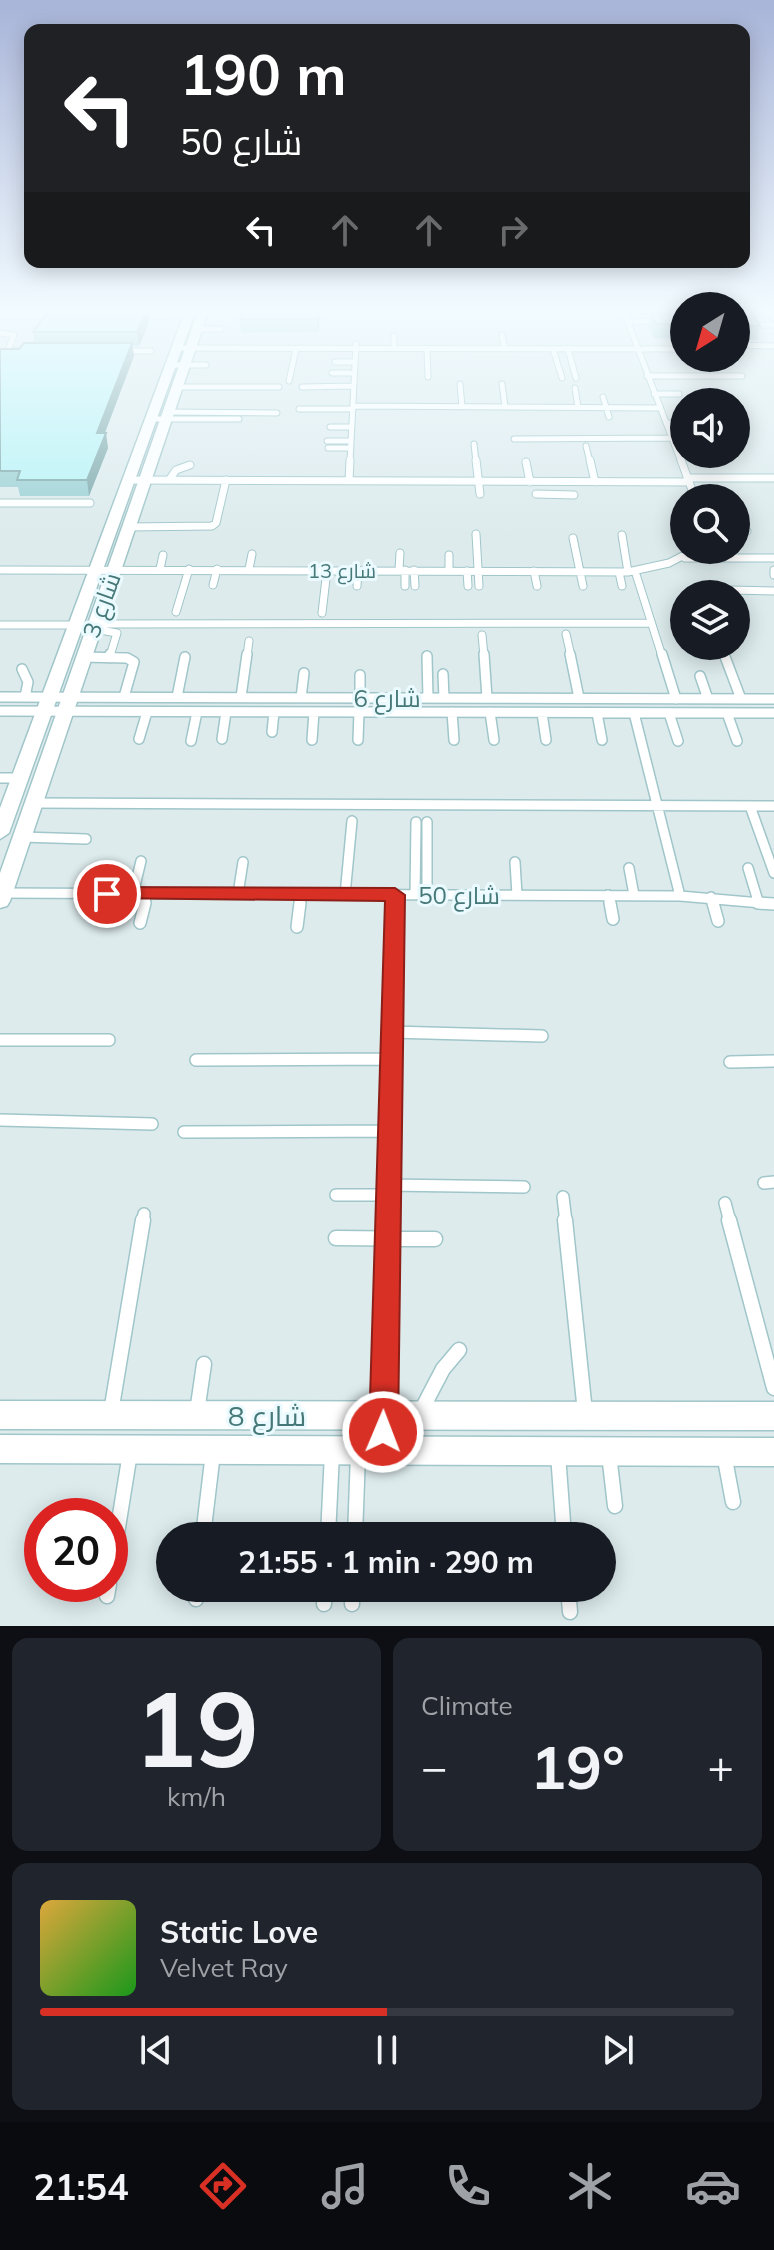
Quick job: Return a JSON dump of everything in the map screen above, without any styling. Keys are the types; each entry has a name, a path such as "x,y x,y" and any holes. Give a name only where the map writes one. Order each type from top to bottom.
{"street":[{"name":"شارع 3","path":"0,833 5,804 19,778 149,419 166,385"},
{"name":"شارع 3","path":"1,896 176,387"},
{"name":"شارع 8","path":"0,1415 774,1416"},
{"name":"شارع 8","path":"0,1449 774,1452"}],"lane":[{"path":"460,385 462,407"},
{"path":"502,385 505,407"},
{"path":"650,385 670,433"},
{"path":"302,387 354,386 349,481"},
{"path":"176,387 279,387"},
{"path":"575,388 578,407"},
{"path":"654,394 670,394"},
{"path":"603,397 609,417"},
{"path":"416,398 416,407"},
{"path":"401,407 401,416"},
{"path":"436,407 437,416"},
{"path":"495,407 496,416"},
{"path":"541,407 543,417"},
{"path":"299,409 659,408"},
{"path":"149,419 277,413"},
{"path":"167,416 239,419"},
{"path":"330,427 352,427"},
{"path":"514,439 670,438"},
{"path":"327,445 351,444"},
{"path":"474,444 480,494"},
{"path":"586,446 595,482"},
{"path":"526,462 530,482"},
{"path":"169,480 176,470 190,465"},
{"path":"685,468 690,484"},
{"path":"129,527 212,526 216,523 234,471"},
{"path":"402,471 402,481"},
{"path":"631,472 631,493"},
{"path":"129,480 631,482 774,478"},
{"path":"268,491 270,480"},
{"path":"301,492 303,480"},
{"path":"377,481 377,491"},
{"path":"417,481 418,492"},
{"path":"436,481 437,493"},
{"path":"506,481 508,494"},
{"path":"539,482 538,494 571,495 567,482"},
{"path":"0,503 90,503"},
{"path":"476,534 479,586"},
{"path":"622,535 676,699"},
{"path":"573,538 583,586"},
{"path":"400,553 410,586"},
{"path":"249,569 252,554"},
{"path":"160,569 163,555"},
{"path":"449,555 449,571"},
{"path":"750,558 774,558"},
{"path":"344,570 345,559"},
{"name":"شارع 13","path":"1,571 249,569 619,572 670,561"},
{"path":"176,612 189,569"},
{"path":"213,585 217,569"},
{"path":"322,613 327,570"},
{"path":"357,586 358,570"},
{"path":"467,571 468,586"},
{"path":"534,571 537,586"},
{"path":"619,572 622,586"},
{"path":"750,590 774,591"},
{"path":"93,627 651,623"},
{"path":"0,625 75,625"},
{"path":"93,627 117,633 109,658"},
{"path":"566,634 579,698"},
{"path":"482,635 487,698"},
{"path":"241,697 249,641"},
{"path":"427,656 428,698"},
{"path":"82,657 127,658 135,664 124,697"},
{"path":"177,697 185,657"},
{"path":"726,660 741,699"},
{"path":"22,669 28,682 25,697"},
{"path":"301,698 304,673"},
{"path":"443,674 444,698"},
{"path":"360,675 360,698"},
{"path":"700,676 708,699"},
{"name":"شارع 6","path":"0,697 48,697 66,704 147,712 774,713"},
{"name":"شارع 6","path":"0,711 43,711 66,704 124,697 774,699"},
{"path":"139,739 147,712"},
{"path":"191,741 197,712"},
{"path":"222,739 226,712"},
{"path":"272,732 274,712"},
{"path":"312,740 314,712"},
{"path":"358,740 359,712"},
{"path":"452,712 454,740"},
{"path":"490,712 494,740"},
{"path":"542,713 546,740"},
{"path":"597,713 602,740"},
{"path":"634,713 680,896"},
{"path":"669,713 678,741"},
{"path":"727,713 737,741"},
{"path":"0,778 19,778"},
{"path":"34,803 774,806"},
{"path":"750,806 774,873"},
{"path":"345,895 352,821"},
{"path":"415,895 421,822 427,895"},
{"path":"22,837 86,839"},
{"path":"133,894 141,861"},
{"path":"238,894 243,862"},
{"path":"515,862 517,895"},
{"path":"629,868 634,895"},
{"path":"748,868 758,901"},
{"path":"140,923 147,894"},
{"path":"297,927 301,894"},
{"path":"333,1522 358,1450 384,1414 395,895"},
{"path":"608,895 613,919"},
{"name":"شارع 50","path":"1,896 634,895 711,897 774,904"},
{"path":"711,897 718,921"},
{"path":"392,1032 542,1036"},
{"path":"0,1040 109,1040"},
{"path":"196,1060 391,1059"},
{"path":"730,1062 774,1061"},
{"path":"0,1120 152,1124"},
{"path":"184,1132 390,1131"},
{"path":"336,1195 388,1190 524,1187"},
{"path":"563,1197 585,1415"},
{"path":"725,1203 774,1388"},
{"path":"110,1416 144,1214"},
{"path":"336,1238 435,1239"},
{"path":"420,1415 430,1391 459,1350"},
{"path":"197,1416 204,1364"},
{"path":"123,1498 131,1450"},
{"path":"205,1522 213,1450"},
{"path":"355,1522 358,1450"},
{"path":"558,1451 563,1522"},
{"path":"608,1451 615,1506"},
{"path":"723,1451 733,1502"},
{"path":"569,1602 570,1612"}],"shaded area":[{"path":"0,385 774,385 774,1626 0,1626"}],"building":[{"path":"0,385 116,385 97,433 106,433 87,480 17,480 20,471 0,471"}],"route":[{"path":"107,894 395,895 383,1432"}]}
